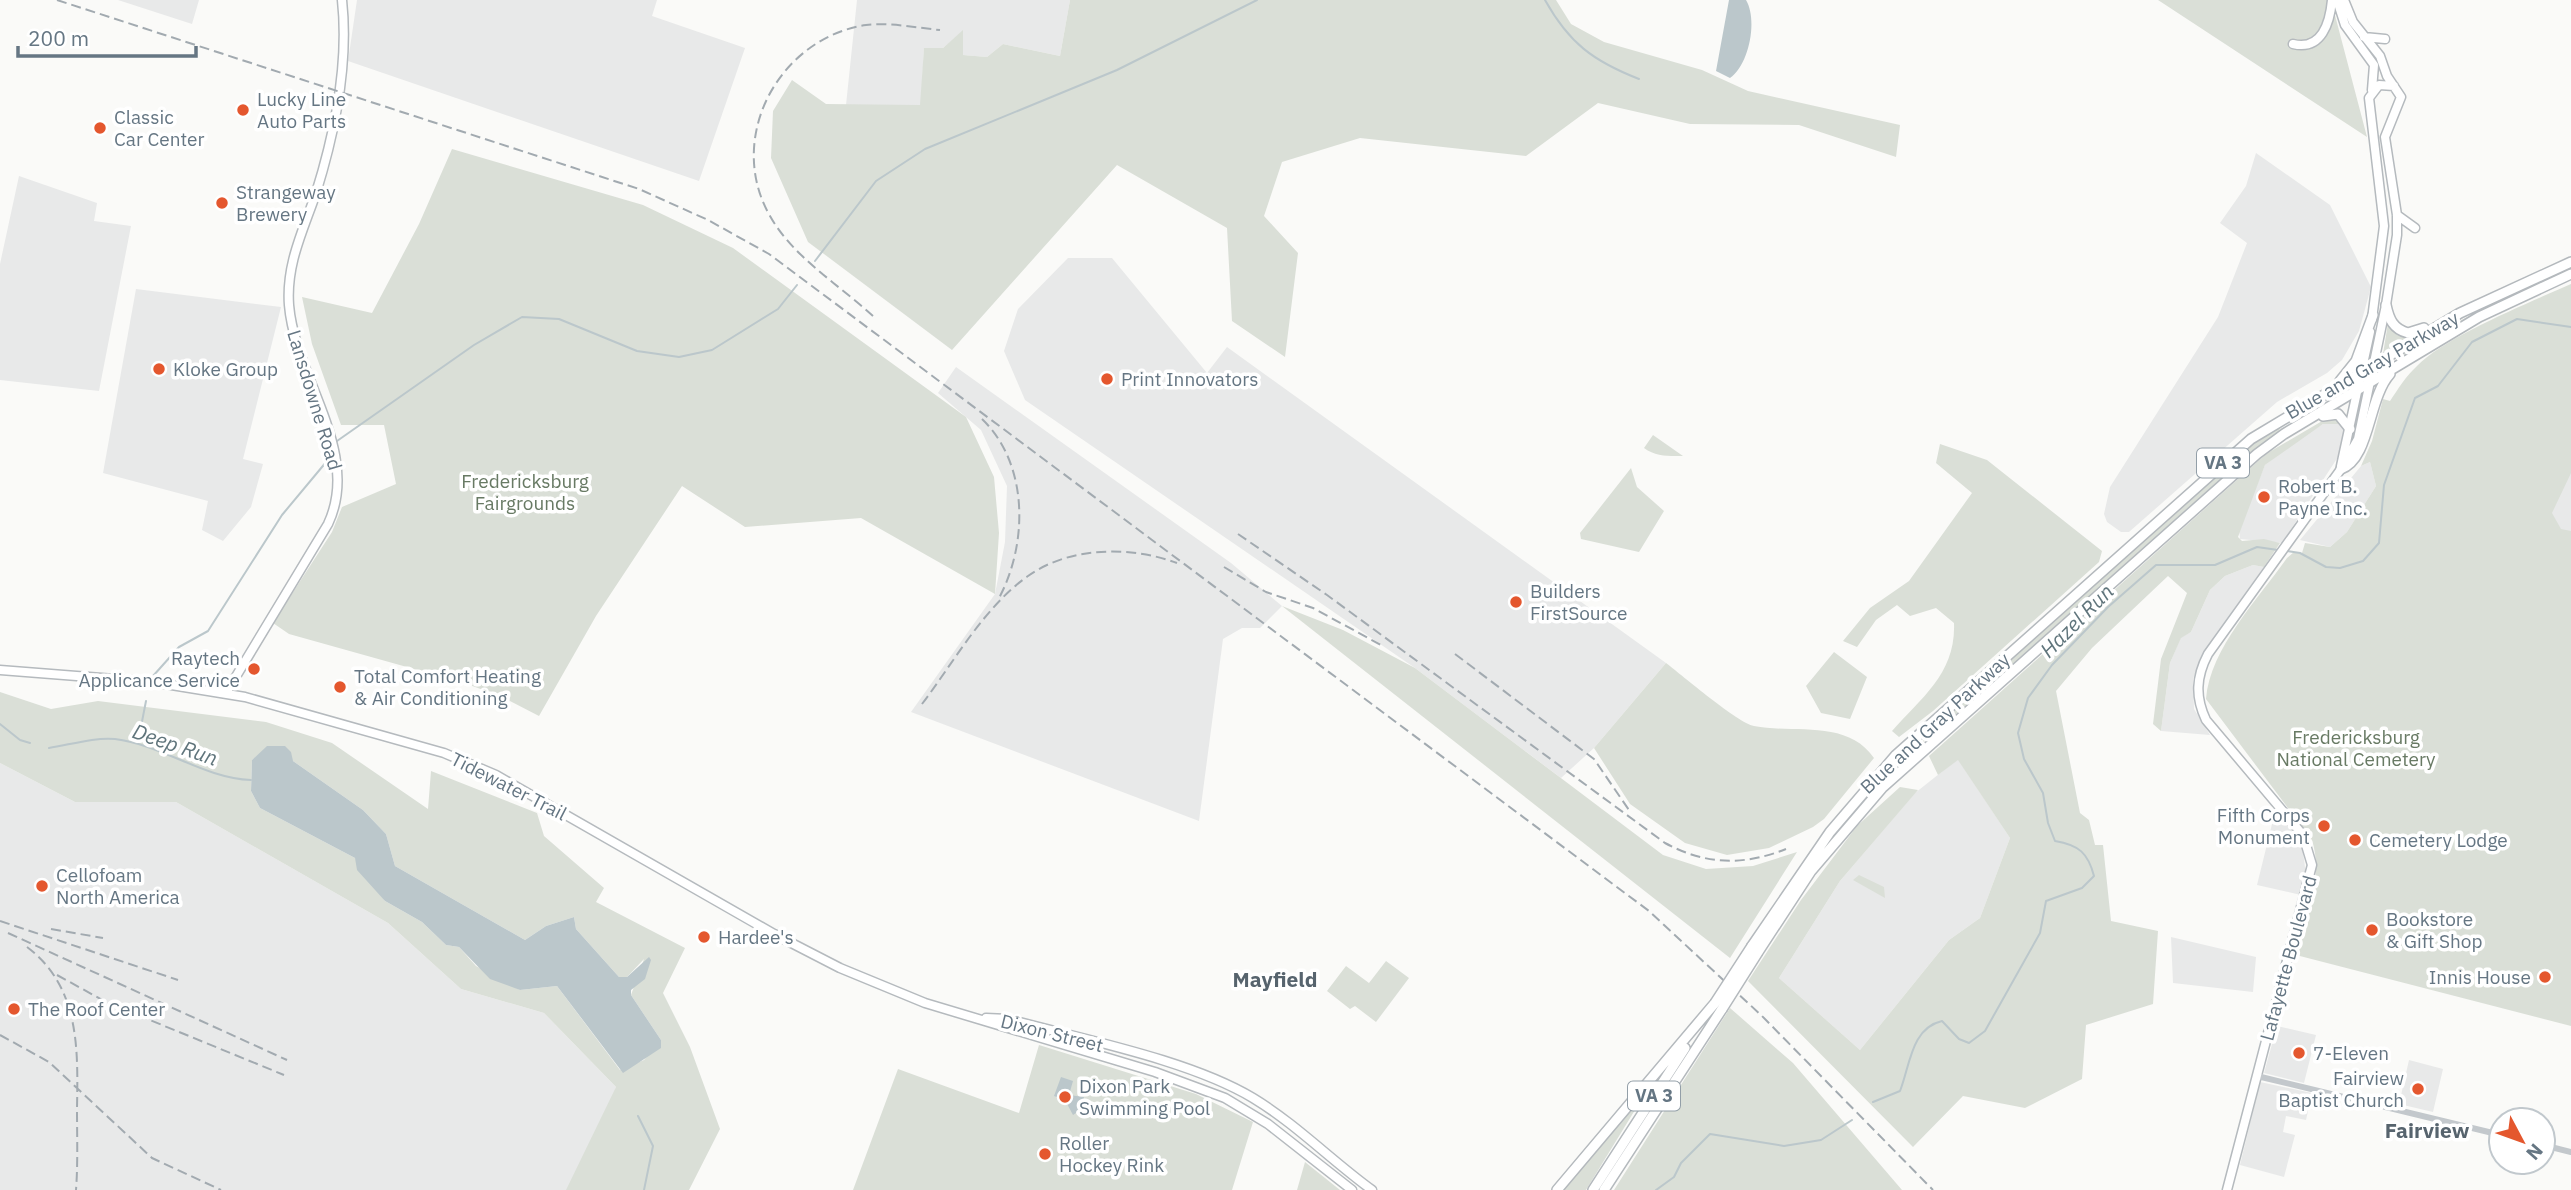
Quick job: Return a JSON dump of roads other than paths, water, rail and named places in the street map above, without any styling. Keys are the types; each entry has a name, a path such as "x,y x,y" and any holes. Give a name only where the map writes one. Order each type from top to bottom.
{"highway":[{"name":"Blue and Gray Parkway","path":"1604,1190 1830,832 1896,755 2251,439 2440,324 2571,262"},
{"name":"Blue and Gray Parkway","path":"1755,949 1811,871 1866,805 1906,764 2257,454 2301,424 2479,317 2571,274"},
{"path":"2386,305 2392,323 2403,332 2413,332 2440,324"},
{"path":"2336,387 2356,361 2373,315"},
{"path":"2341,469 2347,467 2360,449 2375,395 2397,366"},
{"path":"2301,424 2336,413 2344,418 2350,429"},
{"path":"1557,1190 1719,1006"},
{"name":"Blue and Gray Parkway","path":"1593,1190 1719,1006"}],"main road":[{"name":"Lansdowne Road","path":"226,693 318,542 336,503 335,454 298,348 289,289 292,258 320,178 342,82 345,48 342,0"},
{"path":"2293,44 2308,44 2322,35 2334,0"},
{"name":"Lafayette Boulevard","path":"2334,0 2346,25 2374,65 2370,106 2383,219 2373,315 2341,469"},
{"name":"Lafayette Boulevard","path":"2227,1190 2309,886 2311,854 2303,835 2206,720 2199,702 2198,685 2208,654 2341,469 2357,439 2374,365 2397,230 2385,137 2402,100 2387,76 2380,56 2353,22 2344,0"},
{"path":"2363,36 2385,39 2379,47 2380,56"},
{"path":"2372,90 2384,83 2395,87"},
{"path":"2370,106 2383,116 2396,112"},
{"path":"2397,215 2415,228"},
{"path":"2383,219 2388,227 2397,230"},
{"name":"Tidewater Trail","path":"0,670 153,682 226,693 396,738 481,767 812,955 925,1003 980,1018"},
{"name":"Dixon Street","path":"980,1018 1154,1072 1225,1098 1268,1124 1352,1190"},
{"name":"Dixon Street","path":"980,1018 1008,1019 1149,1058 1223,1083 1266,1107 1372,1190"}],"street":[{"path":"2258,1076 2487,1132"}],"waterway":[{"path":"815,261 876,181 925,149 1117,70 1257,0"},
{"path":"1545,0 1563,28 1584,49 1608,65 1639,79"},
{"path":"337,441 474,345 522,317 559,319 637,351 679,357 712,350 778,309 797,285"},
{"name":"Hazel Run","path":"2287,551 2300,553 2326,567 2340,568 2363,561 2379,543 2384,485 2415,398 2438,386 2472,342 2517,319 2571,327"},
{"path":"153,676 179,647 208,631 282,515 327,461"},
{"name":"Hazel Run","path":"1873,1102 1900,1091 1913,1049 1924,1031 1932,1025 1942,1021 1959,1039 1969,1043 1985,1031 2040,933 2046,901 2082,888 2094,876 2089,861 2081,851 2055,841 2048,823 2043,793 2024,759 2018,733 2028,698 2052,665 2108,607 2156,565 2215,565 2257,547 2278,550"},
{"path":"138,742 146,701"},
{"name":"Deep Run","path":"0,724 20,740 30,743"},
{"name":"Deep Run","path":"49,748 90,740 115,739 133,742 216,774 251,780"},
{"name":"Deep Run","path":"638,1116 653,1146 644,1190"},
{"name":"Hazel Run","path":"1656,1190 1674,1177 1681,1163 1710,1134 1784,1146 1821,1140 1852,1120"}],"railway":[{"path":"57,0 639,189 708,220 769,254 1649,911 1762,1016 1933,1190"},
{"path":"873,316 803,257 770,216 758,186 754,155 758,125 768,96 786,71 808,49 835,34 875,24 940,30"},
{"path":"982,419 1009,458 1019,505 1015,554 1009,577 999,598"},
{"path":"1238,534 1327,595 1665,843 1695,856 1725,861 1755,858 1786,849"},
{"path":"922,704 997,603 1028,576 1045,566 1081,554 1101,552 1140,554 1177,563"},
{"path":"1224,567 1266,592 1313,608 1381,645"},
{"path":"1455,654 1594,759 1631,813"},
{"path":"0,921 178,980"},
{"path":"51,929 103,938"},
{"path":"8,933 287,1060"},
{"path":"27,947 44,963 57,981 72,1020 77,1064 76,1190"},
{"path":"57,975 106,1002 284,1075"},
{"path":"0,1035 49,1062 152,1158 221,1190"}],"place":[{"name":"Lucky Line Auto Parts","path":"243,110"},
{"name":"Classic Car Center","path":"100,128"},
{"name":"Strangeway Brewery","path":"222,203"},
{"name":"Kloke Group","path":"159,369"},
{"name":"Print Innovators","path":"1107,379"},
{"name":"Robert B. Payne Inc.","path":"2264,497"},
{"name":"Builders FirstSource","path":"1516,602"},
{"name":"Raytech Applicance Service","path":"254,669"},
{"name":"Total Comfort Heating & Air Conditioning","path":"340,687"},
{"name":"Fifth Corps Monument","path":"2324,826"},
{"name":"Cemetery Lodge","path":"2355,840"},
{"name":"Cellofoam North America","path":"42,886"},
{"name":"Bookstore & Gift Shop","path":"2372,930"},
{"name":"Hardee's","path":"704,937"},
{"name":"Innis House","path":"2545,977"},
{"name":"The Roof Center","path":"14,1009"},
{"name":"7-Eleven","path":"2299,1053"},
{"name":"Fairview Baptist Church","path":"2418,1089"},
{"name":"Dixon Park Swimming Pool","path":"1065,1097"},
{"name":"Roller Hockey Rink","path":"1045,1154"}],"district":[{"name":"Mayfield","path":"1275,980"},
{"name":"Fairview","path":"2427,1131"}],"park label":[{"name":"Fredericksburg Fairgrounds","path":"525,492"},
{"name":"Fredericksburg National Cemetery","path":"2356,748"}]}
